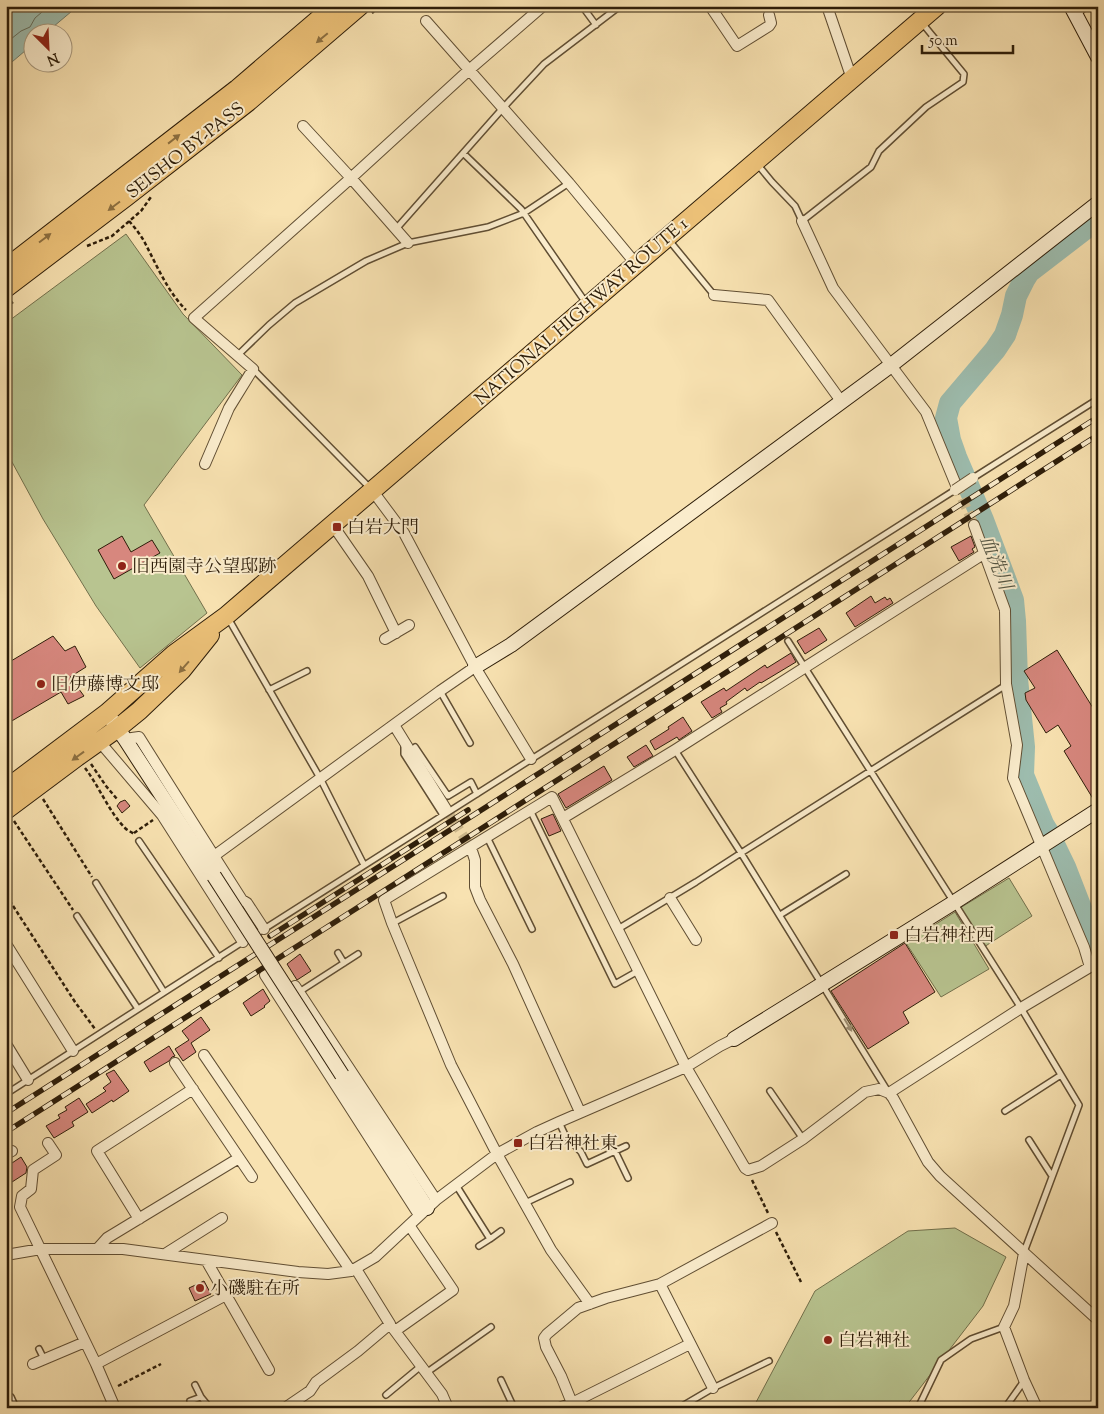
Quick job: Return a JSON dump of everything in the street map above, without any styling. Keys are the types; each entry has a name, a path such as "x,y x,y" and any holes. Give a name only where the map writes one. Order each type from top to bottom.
{"highway":[{"name":"SEISHO BY-PASS","path":"6,268 237,89 334,6"},
{"name":"SEISHO BY-PASS","path":"10,295 126,197 248,102 360,6"},
{"name":"NATIONAL HIGHWAY ROUTE 1","path":"6,789 107,713 174,654 226,616 935,7"},
{"name":"NATIONAL HIGHWAY ROUTE 1","path":"6,810 99,741 121,734 139,711 182,670 226,616"}],"street":[{"path":"205,464 229,408 253,369 194,318 469,70 543,6"},
{"path":"710,6 737,46 768,26 771,23 769,15"},
{"path":"827,6 852,79"},
{"path":"1078,9 1098,56"},
{"path":"426,21 570,183 636,264"},
{"path":"303,126 408,243"},
{"path":"214,856 440,691 516,641 890,366 1098,203"},
{"path":"802,222 833,288 926,412 938,455 955,488 973,478"},
{"path":"714,295 768,300 841,401"},
{"path":"372,490 404,533 475,667 531,759"},
{"path":"332,524 368,576 396,632"},
{"path":"889,1092 1021,1008 1090,967 1048,842 1013,778 1016,745 1006,684 1005,610 974,525"},
{"path":"563,818 675,750 985,553"},
{"path":"385,639 409,625"},
{"path":"107,713 427,1207"},
{"path":"394,725 444,812"},
{"path":"121,734 139,737 242,900 247,903 264,929"},
{"path":"99,741 162,815 242,942"},
{"path":"404,741 415,747"},
{"path":"590,1304 551,1250 497,1154 451,1065 384,900 552,797 686,1067 745,1168 748,1170 761,1166 803,1139 865,1092 878,1089 889,1092 928,1162 934,1169 1098,1320"},
{"path":"6,1255 42,1249 123,1249 308,1273 328,1274 354,1270 375,1257 427,1207 497,1154 537,1132 580,1112 686,1067 953,903 1098,810"},
{"path":"471,848 475,860 475,887 480,900 513,964 580,1112"},
{"path":"670,898 696,940"},
{"path":"6,944 73,1051"},
{"path":"265,975 286,1009 427,1207"},
{"path":"297,989 427,1207"},
{"path":"286,1009 307,1004"},
{"path":"6,1044 28,1080"},
{"path":"204,1056 354,1270 392,1328 442,1394 448,1408"},
{"path":"175,1063 252,1176"},
{"path":"139,1219 97,1151 193,1089"},
{"path":"48,1143 57,1158 33,1170 31,1189 22,1196 20,1207 42,1249 115,1408"},
{"path":"98,1248 107,1238 240,1158"},
{"path":"165,1254 222,1218"},
{"path":"573,1405 546,1347 544,1338 578,1308 606,1298 660,1284 772,1222"},
{"path":"285,1408 310,1391 316,1382 358,1351 453,1290 409,1225"},
{"path":"1024,1253 1014,1306 1004,1327 1037,1408"},
{"path":"206,1260 269,1370"},
{"path":"660,1284 713,1388"},
{"path":"96,1364 226,1295"},
{"path":"34,1364 85,1342"},
{"path":"558,1408 573,1405 690,1344"}],"lane":[{"path":"582,6 596,25"},
{"path":"396,229 502,108 544,64 620,6"},
{"path":"756,161 772,182 795,206 802,222 871,166 878,151 926,107 963,82 964,74 920,21"},
{"path":"463,153 524,213 588,305"},
{"path":"238,355 295,303 366,261 408,243 488,227 524,213 570,183"},
{"path":"667,238 714,295"},
{"path":"253,369 372,490"},
{"path":"973,478 1098,399"},
{"path":"6,1094 444,812 477,794 955,488"},
{"path":"226,616 320,778 364,865"},
{"path":"788,641 1021,1008 1079,1105 1024,1253"},
{"path":"269,690 307,671"},
{"path":"617,929 696,882 1006,684"},
{"path":"440,691 470,744"},
{"path":"415,747 448,796 471,782 477,794"},
{"path":"675,750 741,852 889,1092"},
{"path":"530,810 615,984 638,971"},
{"path":"487,837 532,929"},
{"path":"139,841 219,958"},
{"path":"780,915 846,874"},
{"path":"96,882 164,992"},
{"path":"392,923 443,896"},
{"path":"77,916 138,1009"},
{"path":"338,953 344,963"},
{"path":"297,989 358,954"},
{"path":"1005,1110 1061,1075"},
{"path":"770,1091 803,1139"},
{"path":"559,1122 565,1135 580,1152 587,1164 626,1146"},
{"path":"1029,1140 1052,1176"},
{"path":"615,1151 628,1178"},
{"path":"525,1203 570,1182"},
{"path":"456,1185 490,1238"},
{"path":"479,1246 501,1231"},
{"path":"386,1395 491,1327"},
{"path":"918,1408 941,1360 971,1339 1004,1327"},
{"path":"39,1349 44,1360"},
{"path":"679,1408 713,1388 769,1361"},
{"path":"501,1380 514,1408"},
{"path":"1004,1408 1024,1380"},
{"path":"195,1385 201,1397 210,1408"},
{"path":"11,1397 16,1408"},
{"path":"190,1402 201,1397"}],"path":[{"path":"84,247 112,236 129,221 145,242 150,255 179,303 194,318"},
{"path":"6,307 10,295"},
{"path":"87,758 117,799"},
{"path":"81,762 93,778 114,814 126,829 134,833 162,815"},
{"path":"39,793 96,882"},
{"path":"6,810 77,916"},
{"path":"6,896 75,1002 99,1035"},
{"path":"108,1391 161,1364"}],"green space":[{"path":"126,234 183,314 242,375 144,505 207,613 140,668 96,606 43,519 6,451 6,323"},
{"path":"1009,878 1032,916 984,947 960,908"},
{"path":"955,912 989,969 941,997 906,943"},
{"path":"955,1228 1006,1257 983,1306 903,1408 753,1408 815,1291 908,1231"}],"water":[{"path":"6,6 78,6 59,22 22,22 22,53 6,67"}],"building":[{"name":"旧西園寺公望邸跡","path":"122,536 131,552 152,540 160,553 114,579 98,550"},
{"path":"971,536 975,547 972,549 974,552 959,561 951,547"},
{"path":"871,596 875,603 885,597 887,600 890,598 893,603 855,627 846,613"},
{"path":"819,628 827,640 805,654 797,641"},
{"name":"旧伊藤博文邸","path":"53,636 65,651 75,646 86,667 70,677 84,696 68,704 61,692 10,722 6,717 6,664"},
{"path":"1057,650 1098,716 1098,801 1095,802 1064,751 1071,746 1058,725 1046,733 1026,700 1025,693 1035,688 1024,671"},
{"path":"791,653 796,662 747,691 745,688 726,702 727,704 720,708 722,712 712,718 701,702 724,688 726,691 765,665 767,668"},
{"path":"683,717 692,731 679,740 677,737 655,750 650,741"},
{"path":"646,745 653,756 634,767 627,757"},
{"path":"604,766 612,780 566,808 558,794"},
{"path":"125,800 130,806 122,813 117,806"},
{"path":"553,814 561,831 549,836 541,819"},
{"path":"905,943 935,992 903,1012 909,1023 868,1049 831,991"},
{"path":"300,954 311,971 297,980 287,964"},
{"path":"263,989 270,1001 265,1007 251,1016 243,1003"},
{"path":"201,1017 210,1030 191,1043 196,1052 183,1061 175,1049 189,1040 182,1031"},
{"path":"169,1046 175,1056 150,1072 144,1062"},
{"path":"114,1070 129,1091 92,1113 86,1104 106,1091 103,1088 111,1082 106,1074"},
{"path":"79,1098 88,1112 72,1122 74,1126 54,1138 46,1126 60,1118 58,1115 67,1110 65,1107"},
{"path":"21,1157 27,1167 26,1173 12,1182 6,1172 6,1167"},
{"name":"小磯駐在所","path":"204,1281 211,1294 195,1301 189,1288"}],"waterway":[{"name":"血洗川","path":"1098,219 1029,272 1016,296 1005,335 995,350 950,403 946,418 950,440 956,457 983,520 1013,600 1017,679 1024,747 1023,775 1043,824 1065,867 1098,952"}],"tunnel":[{"path":"956,485 974,525"},
{"path":"446,809 471,848"}],"railway":[{"path":"6,1113 1098,417"},
{"path":"6,1132 1098,435"},
{"path":"270,936 468,810"}],"place":[{"name":"白岩大門","path":"337,527"},
{"name":"旧西園寺公望邸跡","path":"122,566"},
{"name":"旧伊藤博文邸","path":"41,684"},
{"name":"白岩神社西","path":"894,935"},
{"name":"白岩神社東","path":"518,1143"},
{"name":"小磯駐在所","path":"200,1288"},
{"name":"白岩神社","path":"828,1340"}]}
